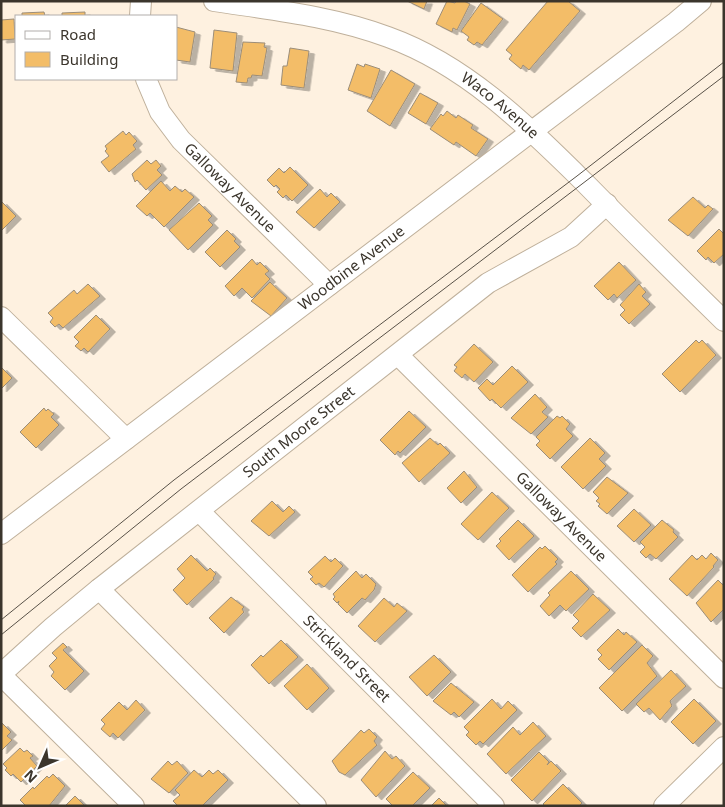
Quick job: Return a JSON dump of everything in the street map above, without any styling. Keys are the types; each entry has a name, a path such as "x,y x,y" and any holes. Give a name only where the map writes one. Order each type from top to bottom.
{"street":[{"path":"140,15 141,1"},
{"name":"Waco Avenue","path":"214,1 343,22 389,37 420,51 465,77 532,132 724,321"},
{"name":"Woodbine Avenue","path":"1,534 532,132 701,1"},
{"name":"Galloway Avenue","path":"146,80 160,112 181,140 329,285"},
{"name":"South Moore Street","path":"1,675 53,626 488,283 571,237 606,204"},
{"path":"1,317 126,440"},
{"name":"Galloway Avenue","path":"398,355 724,678"},
{"name":"Strickland Street","path":"199,511 494,806"},
{"path":"99,590 316,806"},
{"path":"1,675 134,806"},
{"path":"664,806 724,747"}],"building":[{"path":"407,1 427,1 424,9"},
{"path":"447,1 455,3 456,1 464,1 470,4 457,30 453,28 452,32 436,24"},
{"path":"548,1 568,1 580,11 529,70 523,65 521,69 509,59 512,55 506,50"},
{"path":"481,3 503,19 482,45 477,42 474,45 467,40 469,37 461,31"},
{"path":"44,12 45,15 22,15 22,13"},
{"path":"85,12 85,15 62,15 62,13"},
{"path":"14,19 15,39 1,40 1,20"},
{"path":"178,28 195,32 190,62 178,60"},
{"path":"214,30 237,33 233,71 210,68"},
{"path":"243,42 265,43 264,47 267,48 262,76 252,75 251,78 248,78 247,83 236,82"},
{"path":"290,48 309,51 304,88 281,85 283,66 287,66"},
{"path":"357,64 364,67 365,64 380,69 371,98 348,90"},
{"path":"391,70 415,84 390,126 367,111"},
{"path":"420,93 438,103 426,124 408,113"},
{"path":"447,111 456,118 458,115 473,125 471,128 488,139 476,156 456,142 454,145 430,129 441,114 443,116"},
{"path":"123,131 126,135 129,132 137,141 133,145 136,149 109,172 101,162 109,156 105,151 107,149 105,146"},
{"path":"147,160 151,164 156,160 161,166 157,170 162,175 146,190 137,180 135,182 132,174"},
{"path":"290,167 308,185 292,201 286,195 283,198 277,192 280,189 276,185 274,187 267,180 279,168 284,173"},
{"path":"161,181 170,191 175,186 182,192 185,189 194,197 164,227 150,213 147,216 136,206"},
{"path":"320,189 327,197 331,193 340,202 314,228 296,212"},
{"path":"693,197 705,208 708,205 713,209 688,236 668,220"},
{"path":"1,201 16,216 1,231"},
{"path":"199,203 212,216 208,220 213,225 188,250 169,230"},
{"path":"719,229 724,234 724,254 714,263 708,257 706,260 697,251"},
{"path":"227,230 236,239 234,241 240,247 220,267 205,252"},
{"path":"252,259 257,265 260,262 269,271 265,274 270,279 252,298 242,288 234,296 225,286"},
{"path":"619,262 636,280 617,298 614,294 608,300 594,286"},
{"path":"270,282 287,298 271,316 251,301"},
{"path":"88,284 100,296 63,328 59,324 55,327 50,322 53,318 48,313 74,290 77,294"},
{"path":"639,284 646,292 642,296 650,304 629,324 620,315 625,310 620,305"},
{"path":"96,315 110,329 88,352 84,348 81,351 75,346 79,342 74,337"},
{"path":"696,340 699,343 702,340 716,355 680,392 662,374"},
{"path":"474,344 493,362 474,382 465,374 462,378 454,371 457,367 454,365"},
{"path":"512,366 528,382 501,408 492,399 490,401 478,388 487,379 493,385"},
{"path":"1,367 12,378 1,389"},
{"path":"535,394 547,407 542,412 548,417 531,434 511,418"},
{"path":"44,408 46,411 48,409 54,414 51,417 59,425 36,448 20,432"},
{"path":"409,411 426,427 400,453 398,451 395,455 380,440"},
{"path":"557,416 560,418 562,416 570,424 566,429 573,436 550,459 536,445 540,441 536,437"},
{"path":"430,438 438,445 440,443 450,453 419,482 402,463"},
{"path":"590,438 605,453 599,459 606,466 583,489 561,467"},
{"path":"464,471 477,487 461,503 447,488"},
{"path":"607,477 628,493 607,514 598,506 600,504 596,501 599,498 593,492"},
{"path":"492,492 509,508 478,540 461,524"},
{"path":"272,501 283,512 289,506 295,512 269,536 251,521"},
{"path":"634,509 651,525 634,542 617,526"},
{"path":"518,520 534,536 509,560 496,546 501,541 499,539"},
{"path":"662,520 674,530 673,532 678,537 656,559 650,554 646,558 640,552 645,547 640,542"},
{"path":"545,546 558,559 555,562 557,564 528,592 512,575 540,547 542,549"},
{"path":"711,553 718,560 714,567 687,596 669,579 692,555 697,560 702,555 706,559"},
{"path":"191,555 207,571 210,568 216,574 214,579 187,605 173,590 185,578 177,569"},
{"path":"325,556 331,562 335,558 343,566 324,587 319,583 316,585 310,579 313,577 308,572"},
{"path":"356,571 362,578 366,574 376,584 374,590 365,600 362,598 347,613 338,604 339,601 337,603 333,599 335,597 333,594"},
{"path":"571,571 589,589 566,611 560,605 549,616 540,606 550,595 548,593"},
{"path":"718,580 724,586 724,609 711,622 696,603"},
{"path":"593,594 610,610 581,637 572,628 579,621 573,615"},
{"path":"231,597 244,607 242,609 244,612 224,633 209,618"},
{"path":"384,598 394,607 397,603 407,611 375,642 358,626"},
{"path":"618,629 624,635 626,632 637,642 609,670 598,659 602,655 597,650"},
{"path":"281,640 298,657 269,684 251,665 261,655 263,657"},
{"path":"63,643 67,647 63,650 84,671 65,690 51,676 54,672 49,666 57,658 52,653"},
{"path":"642,645 653,656 647,663 657,676 622,711 599,688"},
{"path":"434,655 451,672 427,696 409,677"},
{"path":"307,664 329,688 307,710 284,686"},
{"path":"671,670 686,686 670,701 672,706 660,720 649,708 644,712 636,704"},
{"path":"451,683 474,702 459,717 454,712 451,715 433,701"},
{"path":"492,699 501,709 508,701 517,710 483,744 480,741 476,745 466,735 469,732 464,727"},
{"path":"694,699 716,721 693,744 671,722"},
{"path":"136,700 145,710 118,738 113,733 110,737 101,729 105,724 101,720 119,702 127,710"},
{"path":"533,722 546,736 506,774 487,754 513,727 520,735"},
{"path":"2,723 11,732 7,736 12,740 1,751"},
{"path":"369,729 377,737 374,741 377,745 345,775 339,772 332,761 361,730 364,733"},
{"path":"20,748 24,752 27,750 33,756 30,758 37,766 21,782 13,774 11,776 5,770 7,768 3,764"},
{"path":"385,751 392,759 396,756 405,766 376,797 361,780"},
{"path":"539,752 549,762 547,765 551,761 561,771 532,801 511,780"},
{"path":"168,761 172,765 177,761 188,773 169,793 151,779"},
{"path":"194,770 202,777 209,770 213,774 218,770 228,780 202,806 178,806 173,801 180,795 175,790"},
{"path":"413,772 430,788 412,806 393,806 386,799"},
{"path":"53,774 65,786 49,806 26,806 20,800 33,787 34,789 47,776 49,778"},
{"path":"563,784 582,803 579,806 545,806 543,804"},
{"path":"75,796 85,806 65,806"},
{"path":"439,798 447,806 431,806"}],"tram line":[{"path":"1,620 174,480 577,176 724,62"},
{"path":"1,635 181,489 724,76"}]}
